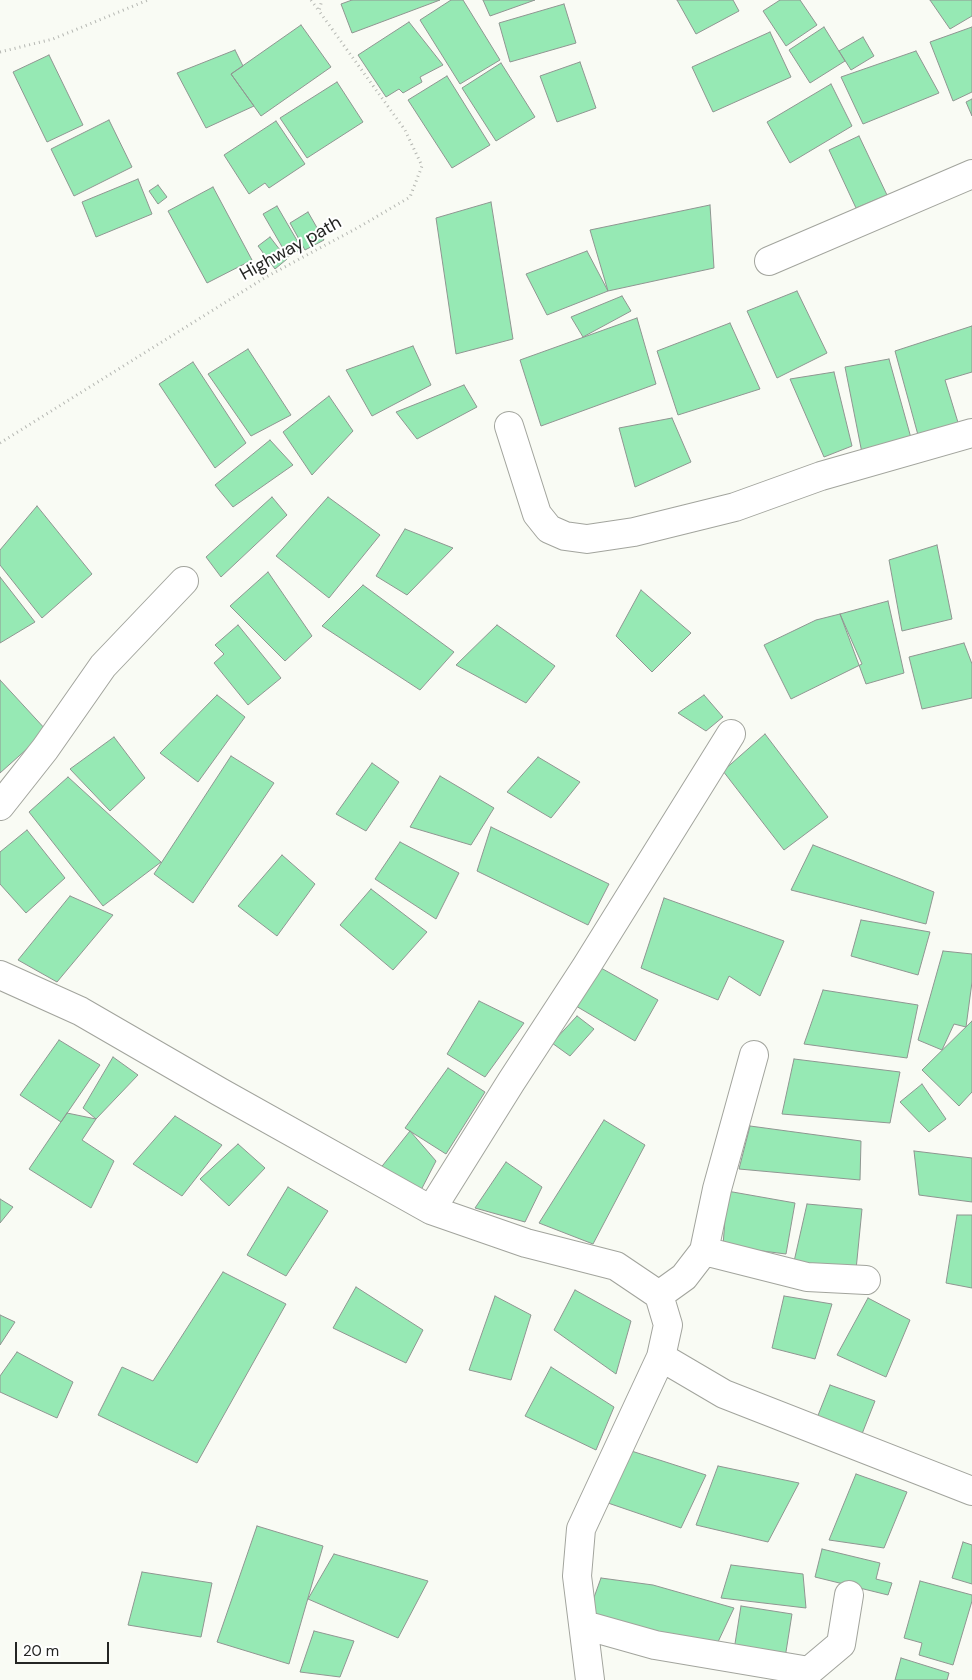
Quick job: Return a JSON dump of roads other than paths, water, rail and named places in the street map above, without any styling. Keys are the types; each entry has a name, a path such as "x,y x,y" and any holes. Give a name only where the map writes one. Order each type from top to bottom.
{"street":[{"path":"769,261 972,174"},
{"path":"509,426 537,514 549,529 565,536 587,539 634,532 735,507 821,476 972,433"},
{"path":"0,806 45,749 103,666 184,581"},
{"path":"431,1210 510,1082 586,967 731,734"},
{"path":"0,975 80,1010 431,1210 526,1243 616,1266 659,1295 668,1325 661,1357 581,1529 577,1576 590,1680"},
{"path":"659,1295 684,1277 704,1251 717,1189 754,1055"},
{"path":"704,1251 807,1277 866,1280"},
{"path":"661,1357 724,1394 972,1491"},
{"path":"584,1625 655,1645 809,1671 841,1644 849,1595"}]}
